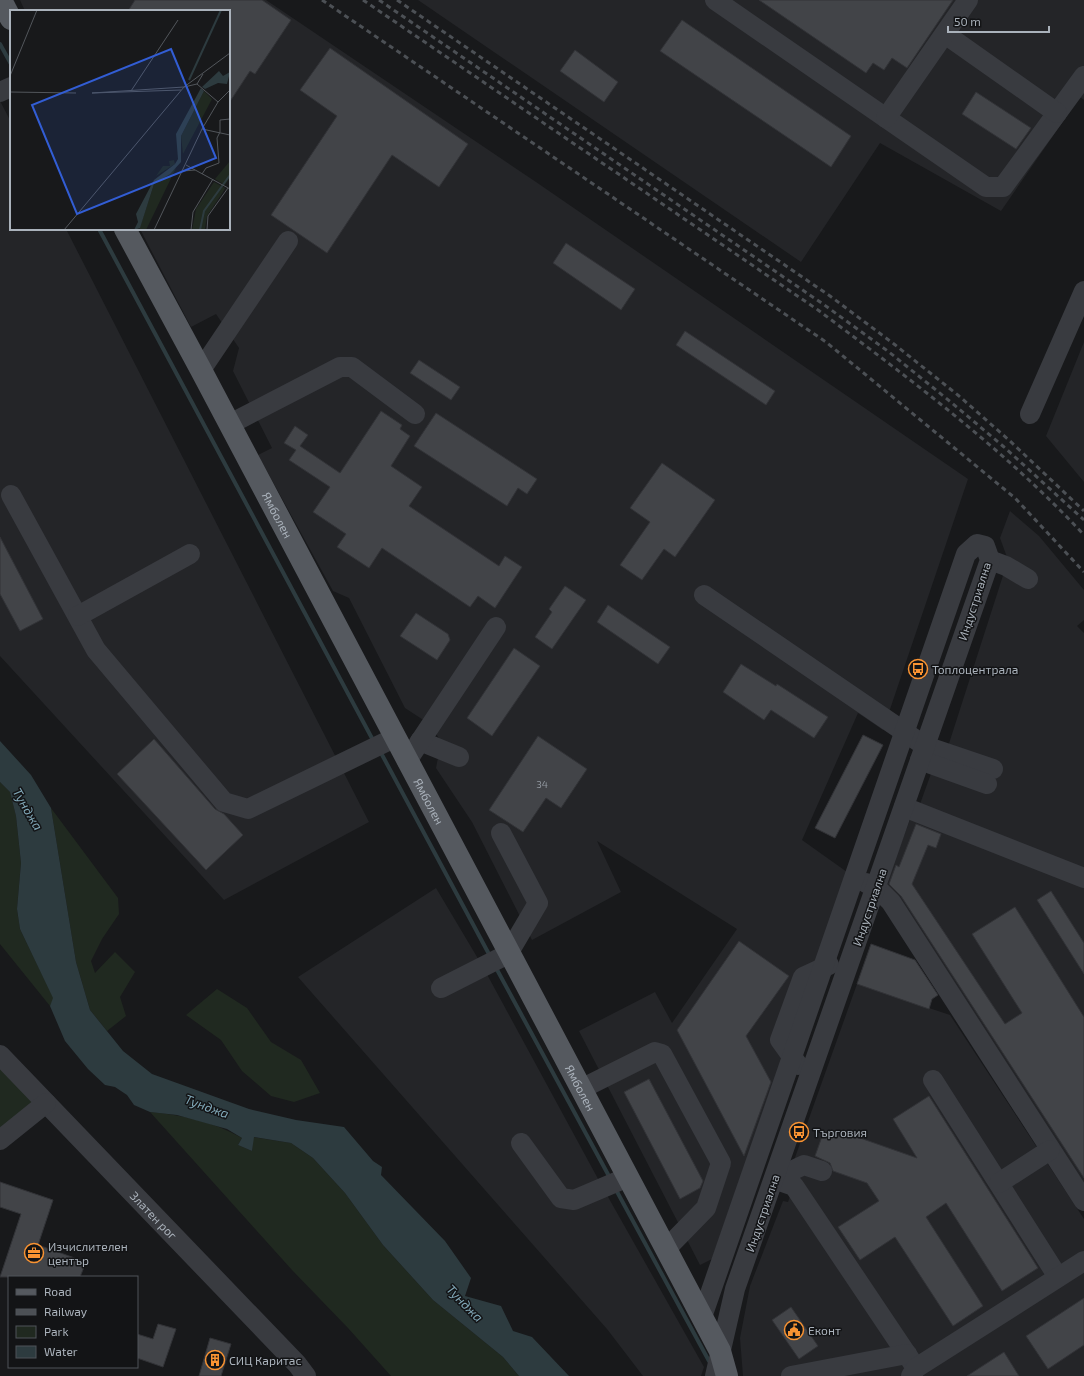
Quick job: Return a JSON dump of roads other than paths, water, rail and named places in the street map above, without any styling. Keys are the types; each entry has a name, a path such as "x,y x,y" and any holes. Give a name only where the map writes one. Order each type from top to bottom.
{"main road":[{"path":"1,0 10,17"},
{"name":"Ямболен","path":"126,230 230,424 508,954 666,1248 720,1351 727,1376"}],"street":[{"path":"715,0 986,187 1003,187 1084,76"},
{"path":"886,118 968,0"},
{"path":"944,34 1057,113"},
{"path":"0,92 10,87"},
{"path":"201,370 288,241"},
{"path":"1030,414 1084,291"},
{"path":"230,424 340,367 352,367 415,414"},
{"path":"11,495 96,650 224,802 248,809 394,738"},
{"name":"Индустриална","path":"702,1317 966,554 977,544 985,546 990,560 735,1289 715,1376"},
{"path":"78,616 190,554"},
{"path":"990,560 1006,566 1028,579"},
{"path":"704,594 904,732 922,753 990,776"},
{"path":"407,761 496,627"},
{"path":"420,741 460,757"},
{"path":"904,807 1084,878"},
{"path":"441,988 508,954 538,903 501,833"},
{"path":"853,879 876,886 891,902 1084,1201"},
{"path":"822,968 852,955"},
{"path":"580,1089 655,1052 662,1054 721,1163 706,1208 666,1248"},
{"path":"792,1056 809,1079"},
{"name":"Златен рог","path":"1,1058 46,1103 296,1372"},
{"path":"933,1080 1058,1277"},
{"path":"0,1140 46,1103"},
{"path":"521,1142 561,1198 574,1200 628,1177"},
{"path":"999,1183 1050,1150"},
{"path":"774,1179 804,1165 822,1171"},
{"path":"774,1179 794,1186 911,1366"},
{"path":"791,1376 911,1366 1084,1261"}],"water":[{"name":"Тунджа","path":"0,741 31,775 51,808 76,962 90,1010 123,1051 152,1074 249,1109 296,1120 344,1127 373,1161 382,1167 381,1175 445,1241 471,1278 465,1296 501,1306 513,1331 532,1337 569,1376 519,1376 503,1357 433,1300 383,1245 345,1193 313,1158 291,1143 254,1137 252,1151 238,1145 242,1138 227,1129 177,1115 150,1112 134,1105 127,1095 115,1087 105,1085 88,1069 65,1041 50,1006 53,998 20,929 17,909 21,863 16,816 10,792 0,782"}],"waterway":[{"path":"0,44 10,62"},
{"path":"100,230 374,742"},
{"path":"380,751 490,956"},
{"path":"495,966 610,1178"},
{"path":"615,1188 709,1361"}],"railway":[{"path":"322,0 826,342 1015,498 1084,572"},
{"path":"363,0 818,310 956,416 1022,474 1084,535"},
{"path":"379,0 823,304 889,352 1004,447 1084,520"},
{"path":"397,0 830,296 894,344 959,396 1010,441 1084,511"}],"place":[{"name":"Топлоцентрала","path":"918,669"},
{"name":"Търговия","path":"799,1132"},
{"name":"Изчислителен център","path":"34,1253"},
{"name":"Еконт","path":"794,1330"},
{"name":"СИЦ Каритас","path":"215,1360"}]}
